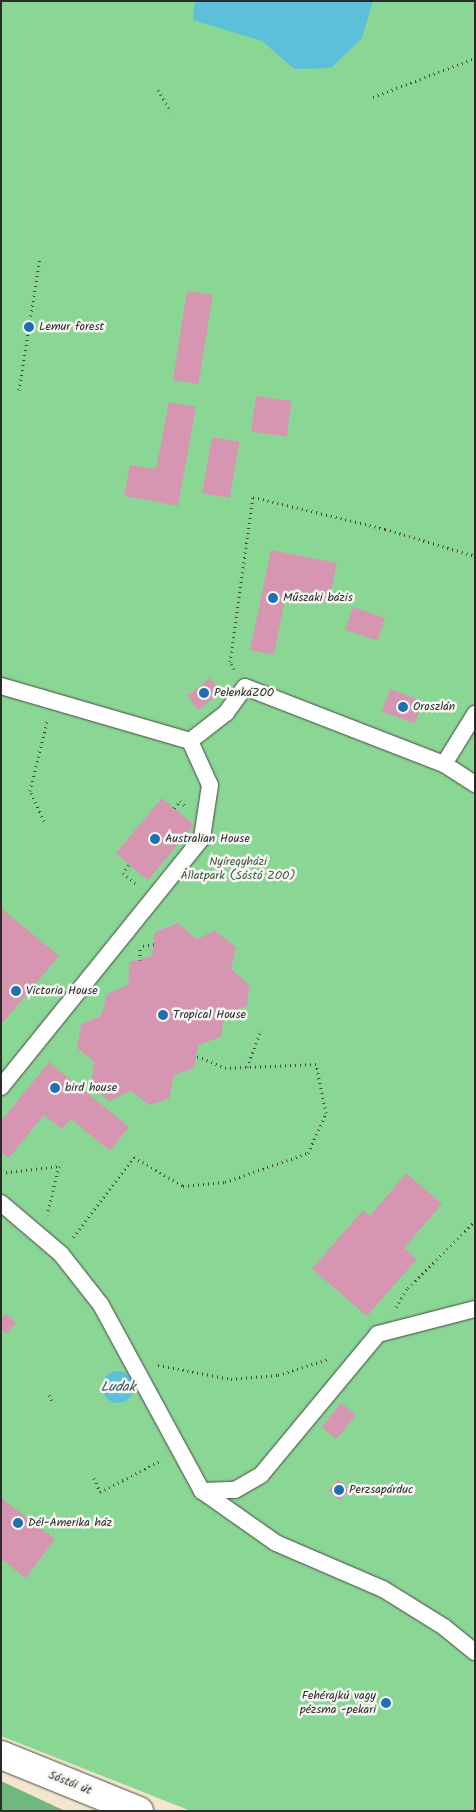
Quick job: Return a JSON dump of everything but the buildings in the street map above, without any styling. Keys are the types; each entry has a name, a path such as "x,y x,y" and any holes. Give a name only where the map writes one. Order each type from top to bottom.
{"street":[{"path":"1,686 190,740"},
{"path":"190,740 226,713 245,687 444,764 475,784"},
{"path":"444,764 475,714"},
{"path":"1,1086 202,838 210,785 190,740"},
{"path":"1,1203 61,1254 101,1306 134,1362 202,1491 276,1543 383,1589 444,1627 475,1652"},
{"path":"202,1491 235,1490 261,1475 378,1334 475,1309"},
{"name":"Sóstói út","path":"1,1755 139,1811"}],"path":[{"path":"373,97 475,58"},
{"path":"158,90 171,111"},
{"path":"19,390 40,258"},
{"path":"245,687 230,662 253,497 385,529 475,556"},
{"path":"44,821 30,791 51,701"},
{"path":"129,865 123,873 154,897"},
{"path":"140,960 141,947"},
{"path":"248,1067 261,1030"},
{"path":"61,1254 134,1157 183,1186 225,1182 308,1153 326,1113 316,1064 226,1068 196,1056"},
{"path":"1,1173 59,1166 42,1238"},
{"path":"378,1334 408,1288 475,1221"},
{"path":"134,1362 231,1378 278,1376 337,1355"},
{"path":"49,1394 53,1403"},
{"path":"94,1478 100,1492 181,1450"}],"green space":[{"name":"Nyíregyházi Állatpark (Sóstó ZOO)","path":"1,1 475,1 475,1811 191,1811 1,1736"},
{"path":"1,1781 65,1811 1,1811"}],"water":[{"path":"195,1 373,1 362,38 331,68 294,69 262,41 193,20"},
{"name":"Ludak","path":"118,1371 124,1372 129,1376 133,1381 133,1393 129,1398 124,1402 118,1403 112,1402 107,1398 103,1393 102,1387 103,1381 107,1376 112,1372"}],"place":[{"name":"Lemur forest","path":"29,327"},
{"name":"Műszaki bázis","path":"273,598"},
{"name":"PelenkáZOO","path":"204,693"},
{"name":"Oroszlán","path":"403,707"},
{"name":"Australian House","path":"155,839"},
{"name":"Victoria House","path":"16,991"},
{"name":"Tropical House","path":"163,1015"},
{"name":"bird house","path":"55,1088"},
{"name":"Perzsapárduc","path":"339,1490"},
{"name":"Dél-Amerika ház","path":"18,1523"},
{"name":"Fehérajkú vagy pézsma -pekari","path":"386,1703"}]}
